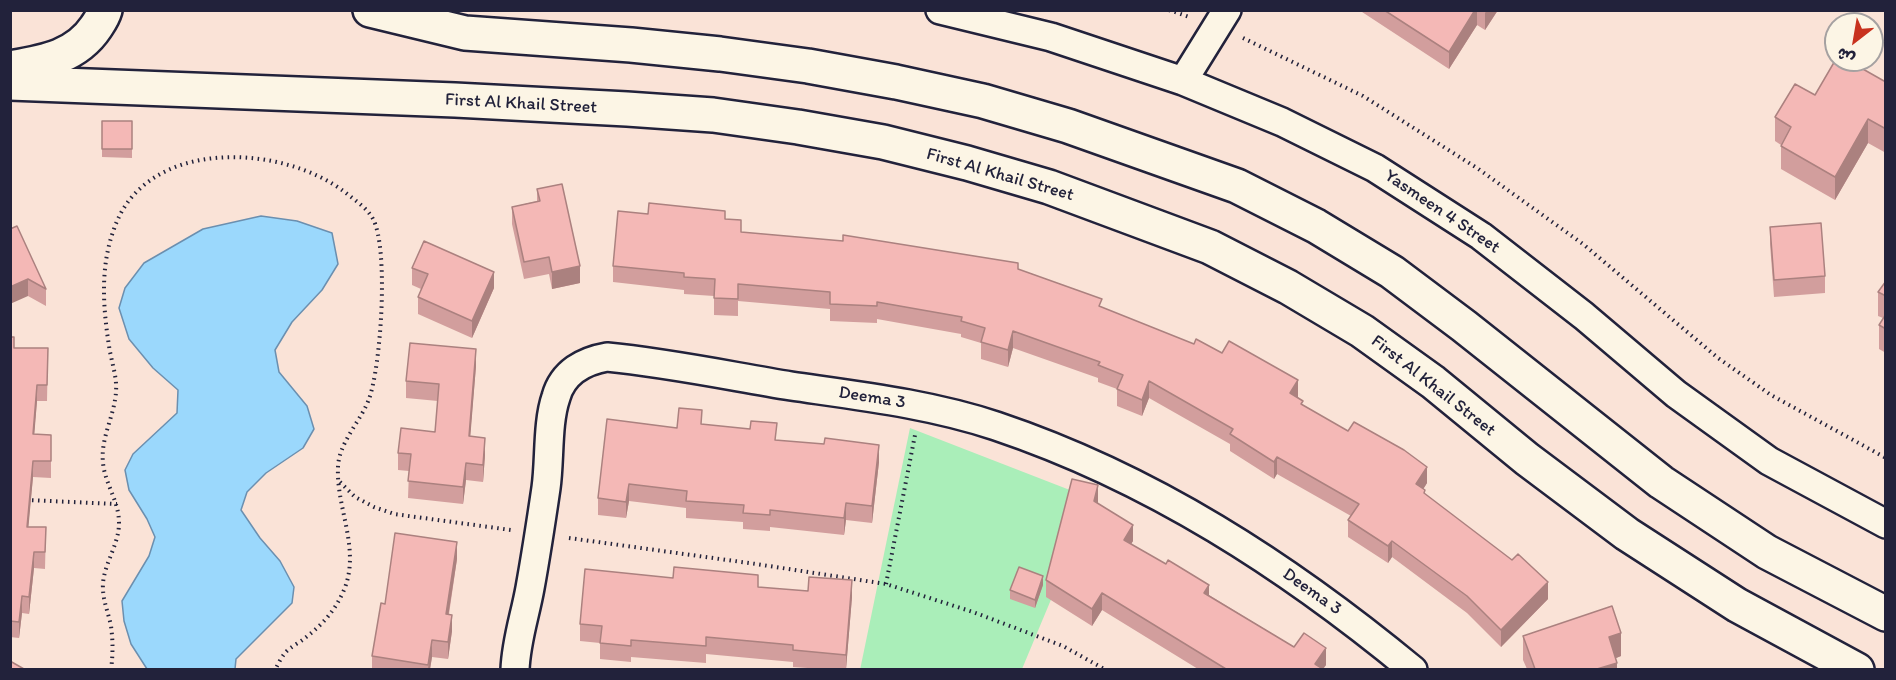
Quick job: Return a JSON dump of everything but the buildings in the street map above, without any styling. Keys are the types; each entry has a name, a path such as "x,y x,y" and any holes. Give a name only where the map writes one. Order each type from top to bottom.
{"main road":[{"path":"10,68 43,62 68,54 89,37 105,10"},
{"path":"370,10 465,33 720,54 896,81 983,101 1068,126 1237,186 1317,226 1392,272 1661,482 1767,552 1886,614"},
{"name":"First Al Khail Street","path":"10,83 478,101 627,108 713,115 883,142 967,163 1049,188 1210,247 1288,287 1362,331 1433,382 1527,459 1627,534 1737,605 1857,669"}],"street":[{"name":"Yasmeen 4 Street","path":"940,10 1051,36 1183,81 1282,122 1375,168 1481,236 1584,316 1676,394 1769,461 1886,524"},
{"path":"1183,81 1222,18"},
{"name":"Deema 3","path":"515,669 516,650 530,591 539,534 556,396 564,380 578,367 592,360 607,357 921,406 994,425 1066,452 1127,480 1244,545 1354,621 1413,669"}],"path":[{"path":"1168,10 1222,18 1255,43 1363,96 1477,168 1583,244 1718,358 1771,395 1886,458"},
{"path":"111,669 114,648 104,603 103,582 108,561 116,543 119,523 117,504 102,464 103,442 115,403 116,385 103,280 106,253 114,226 127,201 146,183 168,170 194,161 220,158 251,158 281,162 309,172 337,186 361,205 373,219 381,252 380,348 376,375 368,401 342,448 338,465 349,538 350,562 345,586 335,608 320,626 285,653 276,669"},
{"path":"886,584 921,406"},
{"path":"339,482 355,497 394,514 886,584 973,612 1063,646 1106,669"},
{"path":"22,500 117,504"}],"green space":[{"path":"910,428 1093,499 1022,669 860,670"}],"water":[{"path":"261,216 297,221 332,233 338,264 322,290 292,322 275,350 279,372 307,406 314,429 303,448 266,473 247,492 241,510 260,538 280,561 294,587 292,603 236,659 235,669 147,669 131,644 124,621 122,601 149,556 155,537 129,490 125,470 133,454 177,413 178,390 153,368 129,339 119,308 125,288 144,263 203,229"}]}
